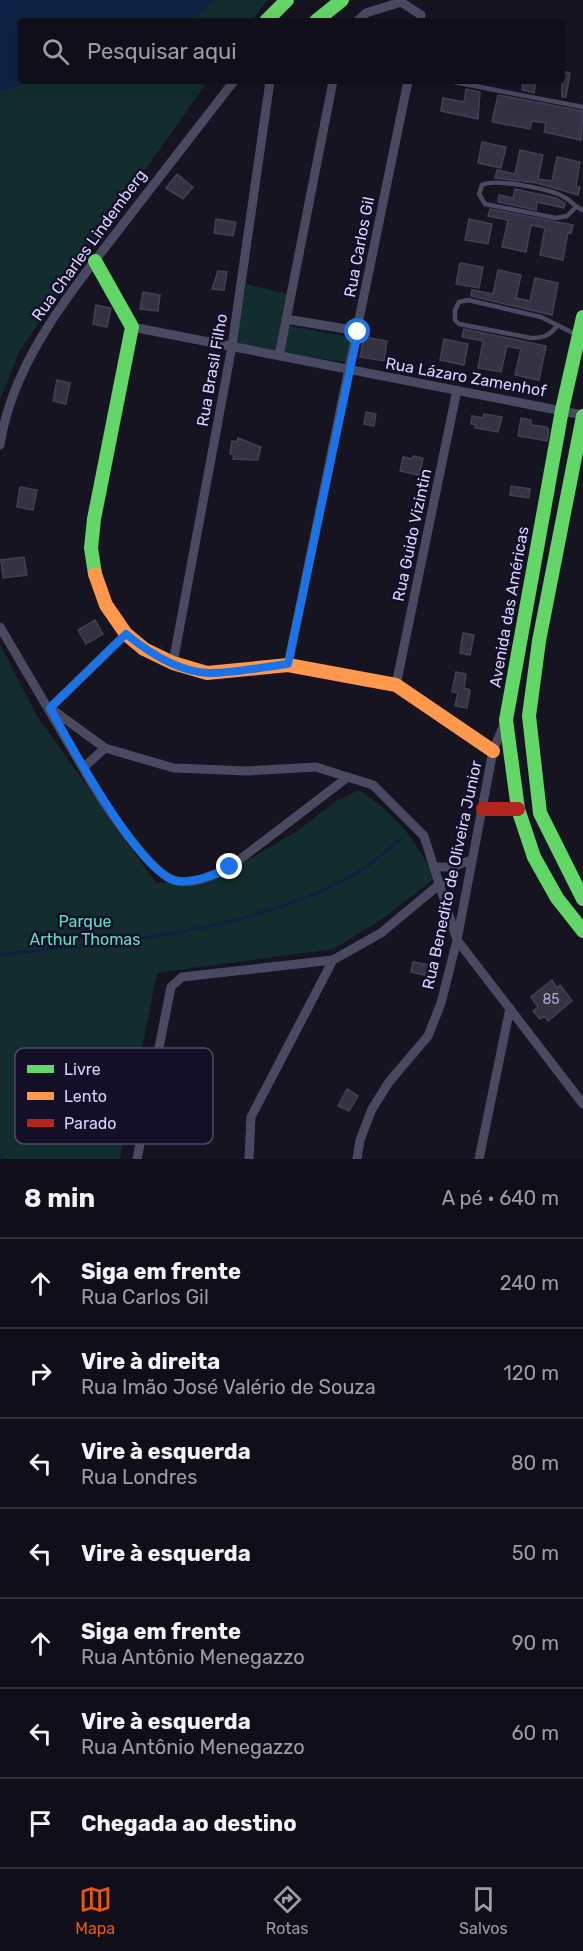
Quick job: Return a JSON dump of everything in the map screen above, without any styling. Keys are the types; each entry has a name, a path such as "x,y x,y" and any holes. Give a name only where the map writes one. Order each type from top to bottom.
{"main road":[{"path":"320,18 342,0"},
{"path":"269,18 283,3"},
{"path":"280,18 283,3"},
{"path":"95,261 132,327 94,519 91,548 95,573 106,605 126,634 144,649 173,663 207,673 288,664 396,686 493,751"},
{"name":"Avenida das Américas","path":"583,317 581,335 562,410 506,720 518,809 534,857 557,898 583,931"},
{"path":"581,893 540,813 529,716 539,641 583,416"},
{"path":"483,809 518,809"}],"street":[{"path":"360,18 366,13 401,2 421,18"},
{"name":"Rua Charles Lindemberg","path":"0,445 16,388 31,354 95,261 232,84"},
{"name":"Rua Brasil Filho","path":"173,663 232,346 270,84"},
{"path":"279,356 332,84"},
{"name":"Rua Carlos Gil","path":"288,664 407,84"},
{"path":"286,319 358,332"},
{"name":"Rua Lázaro Zamenhof","path":"132,327 350,371 562,410 583,416"},
{"name":"Rua Guido Vizintin","path":"396,686 457,390"},
{"path":"0,627 50,708 94,788 120,825 158,870 177,881 219,873 230,867 348,777"},
{"path":"50,708 126,634"},
{"path":"50,708 105,748 174,768 246,771 316,767 372,785 424,836 436,867 457,940 583,1104"},
{"name":"Rua Benedito de Oliveira Junior","path":"357,1159 360,1140 372,1109 389,1082 428,1036 441,1003 457,940 493,751 506,720"},
{"path":"83,768 105,748"},
{"path":"436,867 452,867 471,860"},
{"path":"159,1048 171,987 182,978 333,960 381,933 441,883"},
{"path":"557,898 581,893"},
{"path":"249,1159 251,1117 333,960"},
{"path":"479,1159 510,1008"},
{"path":"137,1159 140,1144"}],"lane":[{"path":"464,84 583,107"},
{"path":"575,208 567,216 556,218 485,204 479,194 482,185 493,181 565,197 575,208 583,210"},
{"path":"556,326 551,333 542,338 531,338 459,324 455,321 455,310 459,303 468,300 541,317 556,326 581,335"}],"green space":[{"path":"0,0 267,0 254,18 18,18 18,84 206,84 19,352 0,400"},
{"path":"246,284 288,294 277,351 234,344"},
{"path":"289,326 350,337 346,362 282,354"},
{"name":"Parque Arthur Thomas","path":"0,645 37,716 156,883 216,879 297,831 338,800 359,790 384,808 412,839 435,878 385,917 334,949 157,973 142,1048 15,1048 15,1144 123,1144 120,1159 0,1159"}],"water":[{"path":"0,0 213,0 199,15 192,18 18,18 18,84 23,84 0,91"}],"building":[{"path":"565,72 570,73 566,97 562,97"},
{"path":"523,84 536,84 534,93 522,90"},
{"path":"466,89 480,92 478,119 441,111 443,98 464,102"},
{"path":"498,95 583,111 581,140 544,132 546,123 532,121 530,129 492,122"},
{"path":"482,142 506,147 501,168 478,163"},
{"path":"520,150 543,155 538,179 552,181 557,157 580,162 576,186 580,187 578,195 537,183 495,178 497,170 515,174"},
{"path":"177,174 193,187 183,199 166,188"},
{"path":"515,189 556,198 565,203 564,208 537,202 536,210 498,202 499,195 513,198"},
{"path":"490,209 573,225 571,233 568,232 563,260 540,255 545,228 531,225 526,252 502,247 508,220 488,216"},
{"path":"216,219 236,222 233,236 214,233"},
{"path":"469,219 492,224 488,244 465,240"},
{"path":"460,263 483,267 479,288 456,284"},
{"path":"498,270 521,275 516,298 530,301 535,278 558,283 552,315 471,296 472,290 493,294"},
{"path":"218,271 227,272 224,290 212,289"},
{"path":"143,292 160,295 158,311 140,309"},
{"path":"96,305 111,308 107,327 93,324"},
{"path":"464,329 546,346 539,380 515,375 521,349 507,346 501,372 478,368 483,341 462,337"},
{"path":"364,337 387,341 384,361 360,357"},
{"path":"444,339 468,344 464,365 440,360"},
{"path":"57,380 70,383 66,404 53,401"},
{"path":"366,412 376,414 374,426 364,424"},
{"path":"484,414 502,417 498,432 475,428 476,425 471,424 472,416 483,418"},
{"path":"521,418 531,420 531,425 546,427 549,430 547,441 518,436"},
{"path":"238,438 261,447 258,460 233,459 234,455 230,454 232,441 237,442"},
{"path":"413,456 423,458 419,475 400,471 403,457 412,459"},
{"path":"511,486 530,489 529,498 510,495"},
{"path":"20,487 37,490 33,510 17,507"},
{"path":"24,557 27,575 3,578 1,560"},
{"path":"95,620 103,634 86,644 78,630"},
{"path":"463,633 474,635 470,655 460,653"},
{"path":"456,672 466,674 464,688 470,690 467,708 455,706 458,693 452,692"},
{"path":"413,962 435,966 433,977 411,972"},
{"path":"552,980 557,988 560,985 572,1001 548,1021 545,1016 540,1019 533,1011 538,1007 531,997"},
{"path":"347,1089 358,1096 349,1111 338,1106"}],"waterway":[{"path":"0,955 138,938 229,922 317,893 358,872 398,841"},
{"path":"0,1154 3,1159"}],"traffic: fast":[{"path":"269,18 287,0"},
{"path":"320,18 342,0"},
{"path":"95,261 132,327 94,519 91,548 95,574"},
{"path":"583,317 562,410 506,720 518,809 534,857 557,898 583,931"},
{"path":"583,416 539,641 529,716 540,813 583,899"}],"traffic: slow":[{"path":"95,574 106,605 126,634 144,649 173,663 207,673 288,665 396,685 493,751"}],"traffic: jam":[{"path":"483,809 518,809"}],"route":[{"path":"230,867 219,873 177,881 158,870 120,825 94,788 50,708 126,634 144,649 173,663 207,673 288,664 358,332"}]}
